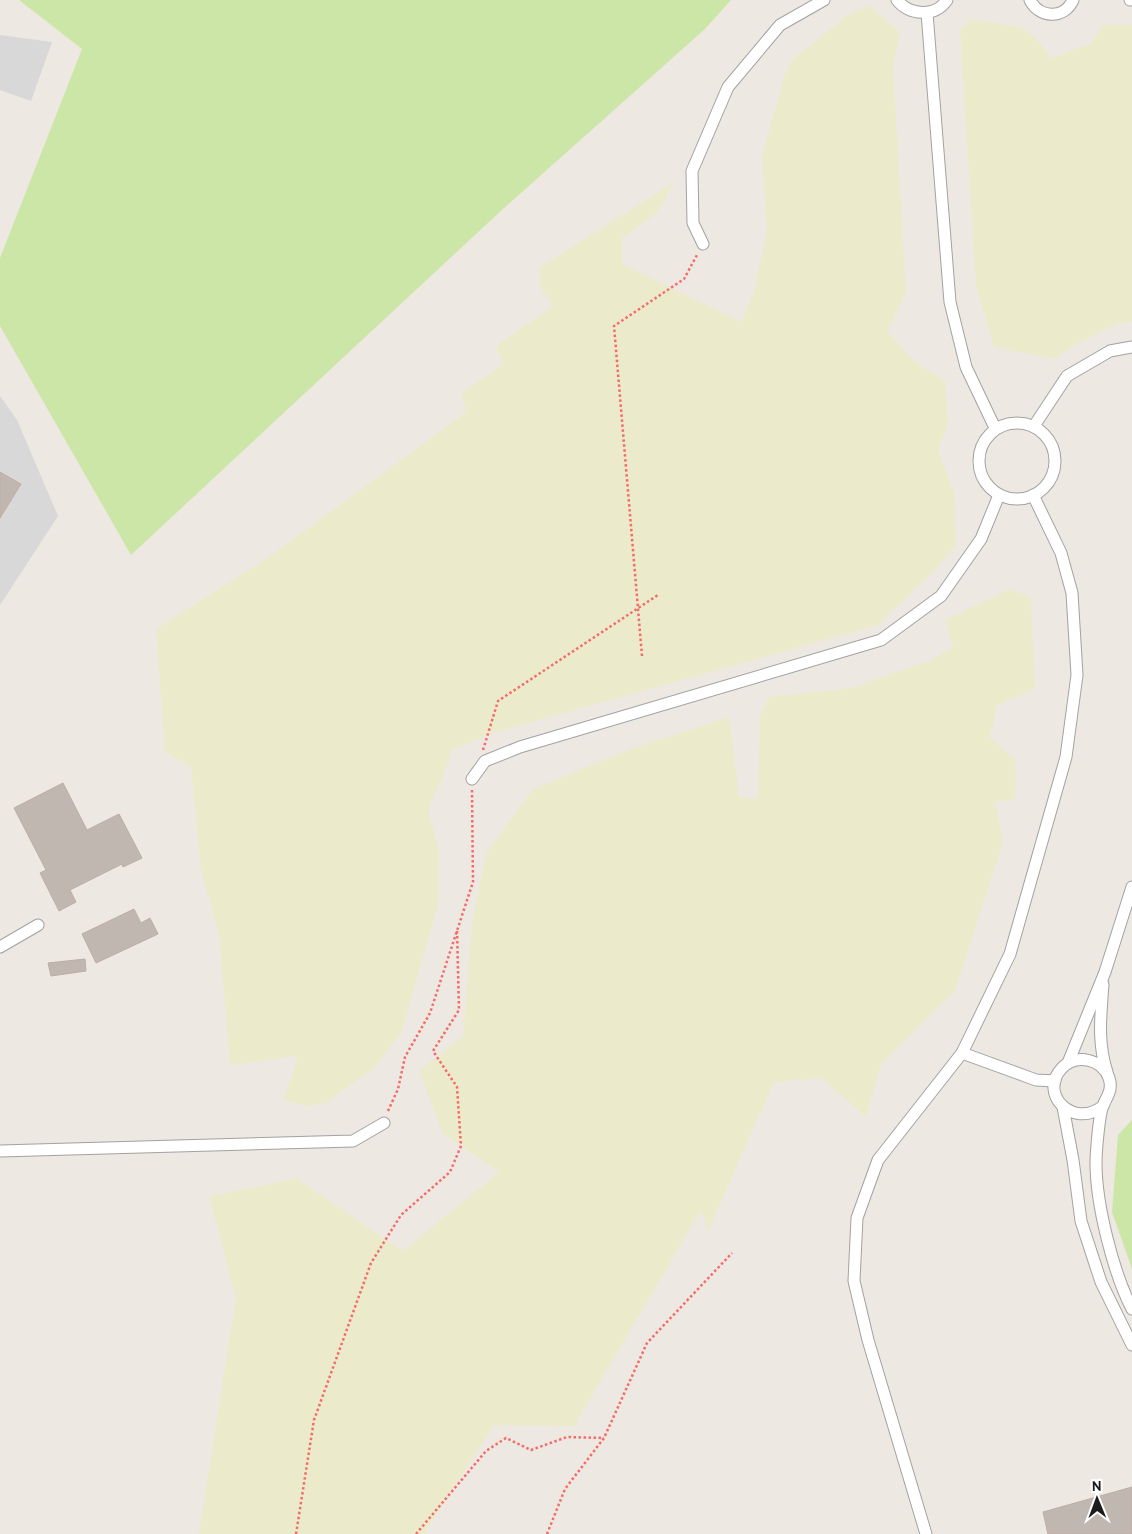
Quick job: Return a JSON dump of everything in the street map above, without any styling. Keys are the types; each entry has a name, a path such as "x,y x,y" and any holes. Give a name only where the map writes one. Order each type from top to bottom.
{"street":[{"path":"703,244 693,223 692,171 728,87 780,25 824,0"},
{"path":"897,0 902,6 914,12 927,13 947,0"},
{"path":"1030,0 1038,11 1049,15 1061,14 1070,6 1073,0"},
{"path":"927,13 950,302 966,367 995,428"},
{"path":"1034,426 1067,376 1110,351 1132,347"},
{"path":"1016,422 1034,426 1052,444 1055,460 1052,476 1044,487 1033,495 1017,499 999,495 990,488 980,474 978,461 982,442 995,428 1016,422"},
{"path":"472,779 485,761 520,747 881,640 941,596 981,539 999,495"},
{"path":"926,1534 868,1340 854,1281 857,1218 878,1160 962,1053 1010,954 1066,757 1077,675 1072,593 1061,553 1033,495"},
{"path":"1068,1063 1104,972 1132,887"},
{"path":"0,947 38,925"},
{"path":"1104,972 1099,1028 1102,1056 1108,1076 1110,1092 1102,1107 1096,1163 1105,1230 1132,1309"},
{"path":"962,1053 1036,1080 1055,1080"},
{"path":"1108,1076 1098,1064 1091,1061 1075,1060 1062,1068 1055,1080 1057,1098 1063,1107 1073,1160 1081,1221 1101,1282 1132,1345"},
{"path":"1063,1107 1076,1114 1083,1115 1090,1114 1102,1107"},
{"path":"0,1151 353,1141 384,1123"}],"path":[{"path":"642,656 614,326 684,279 703,244"},
{"path":"485,761 482,748 498,701 658,595"},
{"path":"384,1123 398,1089 405,1057 430,1013 473,882 472,779"},
{"path":"296,1534 314,1420 370,1263 401,1215 450,1172 461,1146 457,1087 433,1051 459,1010 457,930"},
{"path":"547,1534 565,1489 604,1438 647,1343 732,1253"},
{"path":"416,1534 486,1451 506,1438 531,1450 567,1437 604,1438"}],"shaded area":[{"path":"0,35 52,42 31,101 0,90"},
{"path":"0,396 17,420 58,516 0,605"}],"green space":[{"path":"19,0 731,0 705,29 504,208 131,555 0,326 0,258 82,49"},
{"path":"869,5 900,33 893,66 906,293 887,331 915,362 945,381 948,424 938,450 955,496 956,545 935,570 878,625 493,733 452,750 443,777 428,809 439,852 438,905 401,1033 375,1067 326,1103 308,1106 283,1100 297,1061 295,1056 230,1065 219,935 201,870 191,767 165,752 156,629 269,557 466,412 462,393 503,364 496,346 553,306 541,288 539,268 674,182 657,213 622,238 622,264 741,322 754,292 767,231 762,156 785,74 792,60 848,15"},
{"path":"971,19 1020,27 1035,37 1052,59 1079,47 1090,45 1103,25 1132,25 1132,321 1119,323 1075,345 1054,359 994,347 976,286 960,31"},
{"path":"1009,589 1031,597 1035,689 997,705 990,737 1016,761 1015,799 995,802 1003,841 955,991 881,1064 866,1117 821,1078 774,1082 708,1231 701,1210 574,1426 494,1425 424,1534 199,1534 236,1298 209,1196 297,1179 403,1251 499,1172 443,1134 419,1071 463,1036 472,923 486,854 533,789 636,747 729,717 739,797 758,799 760,715 769,697 852,688 931,660 953,647 946,620"},
{"path":"1132,1120 1132,1269 1112,1212 1118,1135"}],"building":[{"path":"0,472 21,484 0,518"},
{"path":"63,783 87,830 119,814 142,858 123,867 122,864 70,890 76,902 59,911 40,873 46,870 14,808"},
{"path":"134,909 141,923 150,918 158,934 96,963 82,934"},
{"path":"85,959 86,971 51,976 48,963"},
{"path":"1132,1487 1132,1534 1048,1534 1043,1512"}]}
